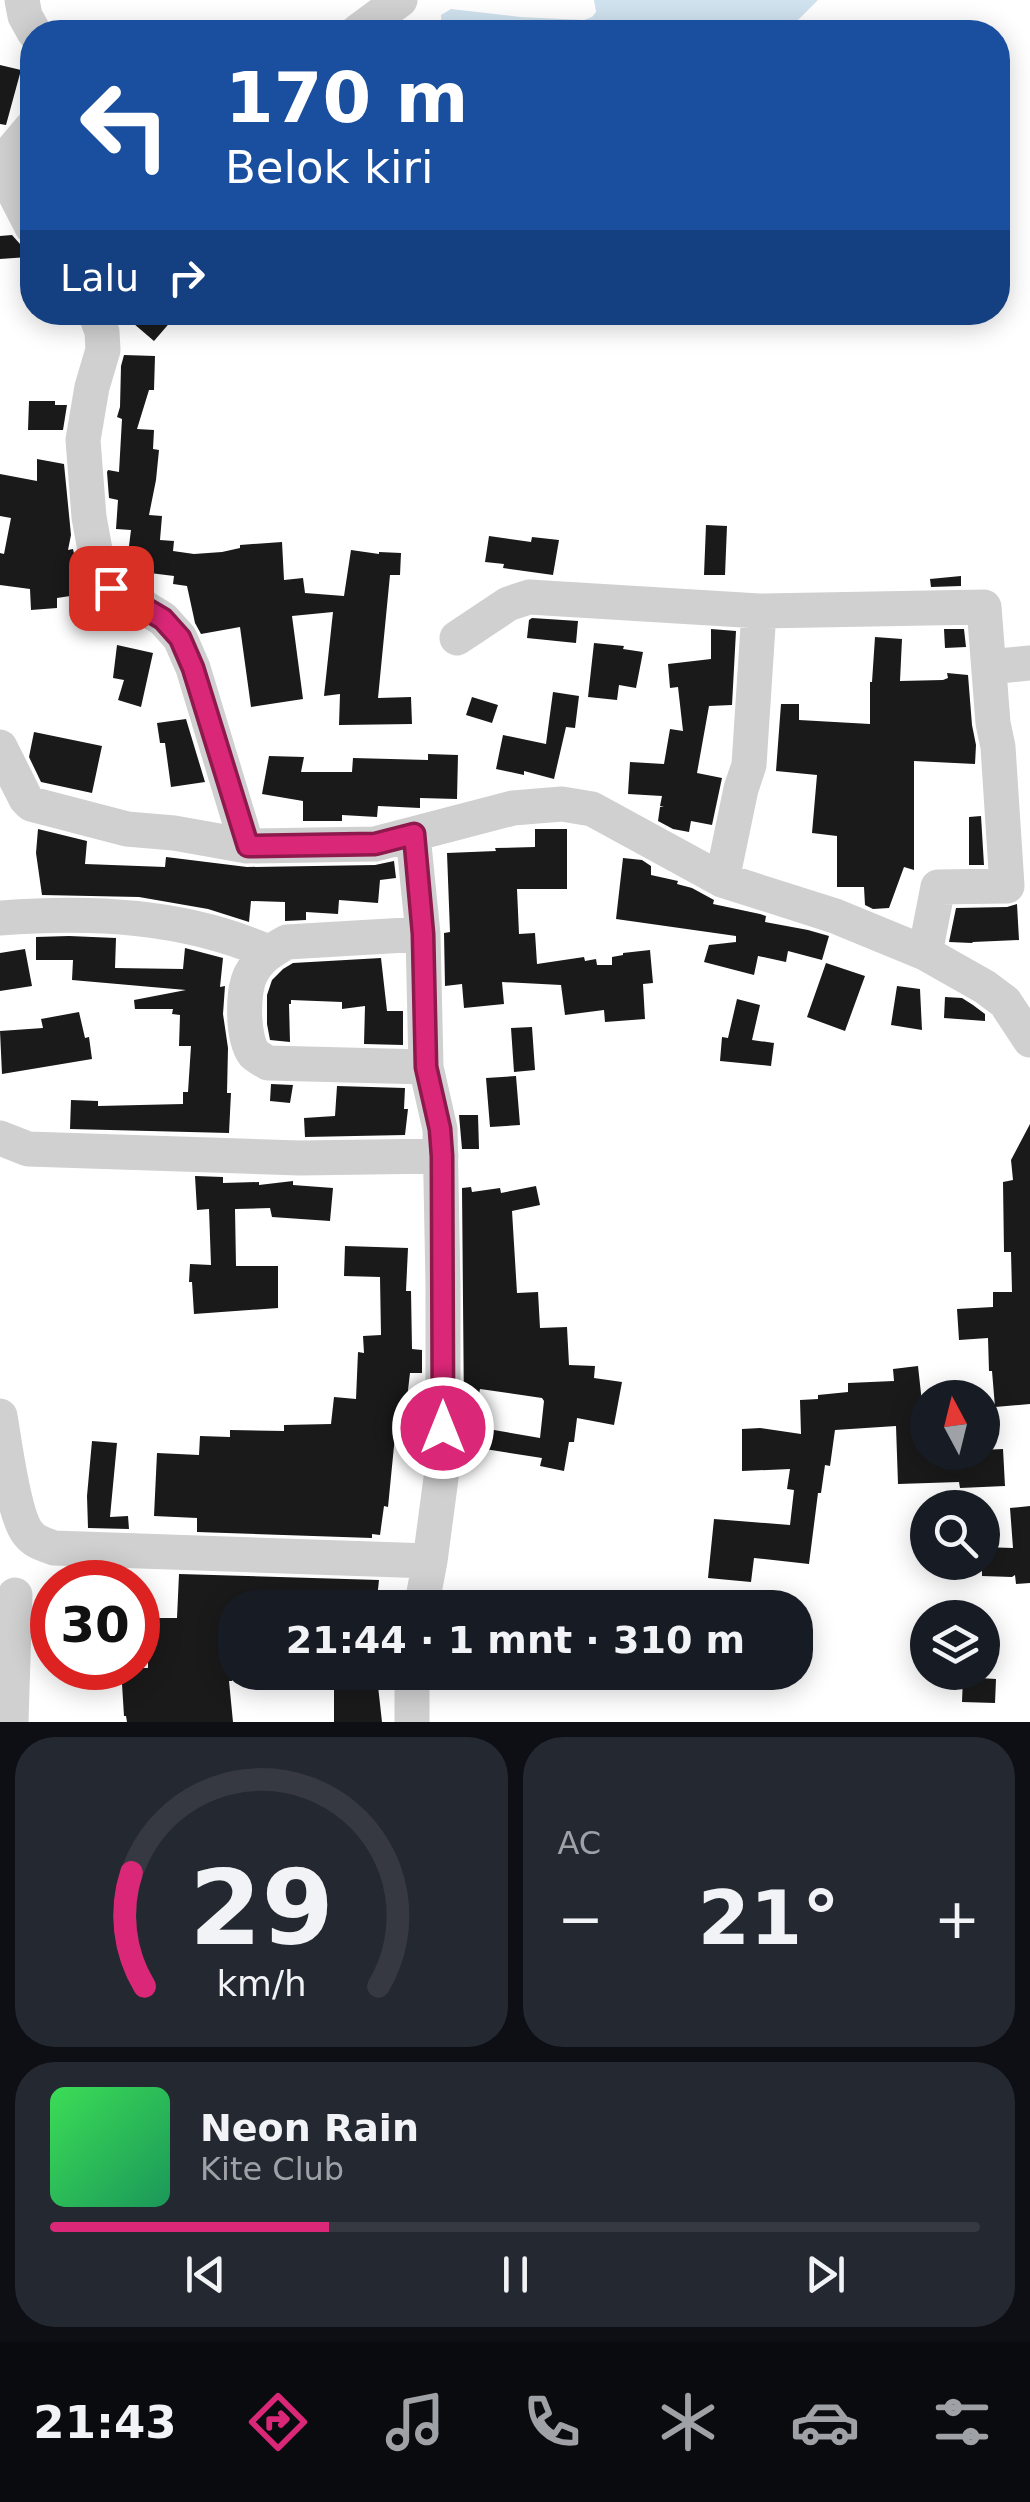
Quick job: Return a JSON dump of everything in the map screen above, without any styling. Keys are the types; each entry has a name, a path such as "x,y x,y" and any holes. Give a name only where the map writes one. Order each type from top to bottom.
{"street":[{"path":"373,20 400,0"},
{"path":"20,141 0,165 20,204"},
{"path":"100,325 103,350 83,440 89,518 97,561 111,588 163,619 180,638 193,668 248,846"},
{"path":"457,638 508,604 529,596 759,612 981,606 985,612 992,723 998,747 1007,886 938,887 925,953"},
{"path":"722,880 749,765 759,612"},
{"path":"989,666 1030,663"},
{"path":"0,748 31,804 127,830 174,833 248,846 375,844 513,808 562,804 592,810 722,880 873,930 925,953 985,987 1018,997 1030,1040"},
{"path":"414,834 423,934 426,1067 442,1156 443,1464 425,1590"},
{"path":"0,918 89,914 155,920 237,939 268,952"},
{"path":"423,934 288,942 268,952 248,978 244,1016 254,1055 268,1063 426,1067"},
{"path":"0,1138 28,1150 300,1158 442,1156"},
{"path":"0,1416 18,1515 27,1532 54,1548 430,1562"},
{"path":"11,1722 15,1594"},
{"path":"412,1690 412,1722"}],"water":[{"path":"594,0 818,0 798,20 584,20 596,12"},
{"path":"451,9 584,20 441,20 441,15"}],"building":[{"path":"0,65 20,70 20,74 6,125 0,124"},
{"path":"12,235 20,244 20,258 0,259 0,236"},
{"path":"135,325 168,325 154,341"},
{"path":"124,355 155,356 154,390 149,390 137,429 154,430 153,449 159,450 149,515 162,516 160,540 174,541 173,551 222,552 240,545 282,542 284,580 303,578 305,593 344,596 351,550 401,553 400,575 390,575 378,698 411,697 412,724 339,725 340,694 324,696 333,612 292,616 303,699 251,707 240,627 201,634 187,586 173,584 174,576 126,570 131,530 116,529 118,500 109,498 107,472 119,472 122,419 117,417"},
{"path":"29,401 67,405 63,430 28,430"},
{"path":"37,459 64,464 71,535 68,550 73,549 78,571 90,593 57,598 57,608 31,610 30,589 0,585 0,553 4,554 11,518 0,516 0,474 37,481"},
{"path":"706,525 727,526 725,575 704,575"},
{"path":"489,536 531,542 532,537 559,540 553,575 485,562"},
{"path":"961,576 961,586 931,587 930,579"},
{"path":"532,618 578,621 576,643 527,638"},
{"path":"711,629 736,631 732,705 709,706 697,773 722,778 712,825 691,821 689,832 658,821 660,807 664,807 660,806 662,796 628,794 630,762 664,764 670,729 683,731 678,687 670,688 668,664 711,659"},
{"path":"944,629 964,629 966,647 945,648"},
{"path":"875,637 902,639 900,681 943,680 948,678 947,673 968,675 976,745 975,764 914,761 914,870 904,867 889,908 873,909 865,905 864,887 837,887 837,836 812,833 817,775 776,771 781,704 799,704 799,720 870,724"},
{"path":"594,643 643,652 636,688 619,685 617,700 588,697"},
{"path":"117,645 153,653 141,707 118,700 124,680 113,678"},
{"path":"553,692 579,696 575,728 566,727 554,779 496,769 503,735 546,744"},
{"path":"472,697 498,705 492,723 466,715"},
{"path":"186,719 205,782 171,787 165,743 160,743 157,723"},
{"path":"34,732 102,746 92,793 41,782 29,757"},
{"path":"428,754 458,755 457,799 420,798 420,808 378,806 377,817 342,815 342,821 303,821 303,801 262,794 269,756 304,757 301,772 352,772 353,758 428,760"},
{"path":"981,816 984,865 969,865 969,817"},
{"path":"38,829 87,841 85,864 165,867 166,857 247,867 375,865 394,861 396,878 380,880 378,903 339,900 338,914 306,912 306,920 285,921 285,902 251,901 249,922 208,909 139,897 42,895 36,853"},
{"path":"535,829 567,829 567,889 517,889 519,934 535,933 537,964 584,957 585,961 596,959 597,965 612,965 612,957 650,950 653,983 643,984 645,1019 605,1022 604,1010 565,1015 561,985 502,982 504,1004 464,1008 462,984 445,986 444,933 450,932 447,853 535,847"},
{"path":"623,858 642,860 651,866 651,875 678,881 677,884 714,900 713,904 766,916 765,922 829,936 822,960 788,951 786,962 758,956 754,975 704,962 709,945 736,942 736,936 616,919"},
{"path":"1017,904 1019,940 949,942 956,908"},
{"path":"36,937 116,938 115,968 183,969 185,948 223,958 220,987 225,986 227,1093 231,1093 229,1133 70,1129 71,1100 98,1101 98,1106 183,1104 183,1092 188,1092 191,1046 179,1046 180,1015 172,1014 173,1009 135,1009 134,1000 186,990 72,980 73,960 36,960"},
{"path":"25,949 32,986 0,991 0,953"},
{"path":"381,958 387,1011 403,1011 403,1045 364,1044 365,1006 342,1009 342,1002 291,1000 290,1042 270,1040 267,995 272,980 283,969 293,963"},
{"path":"826,963 865,976 845,1031 807,1017"},
{"path":"897,986 920,989 922,1030 891,1025"},
{"path":"945,997 962,998 985,1014 985,1021 944,1018"},
{"path":"737,999 760,1005 752,1040 774,1043 771,1066 720,1061 722,1037 728,1038"},
{"path":"79,1012 92,1059 2,1074 0,1031 43,1028 41,1019"},
{"path":"532,1027 535,1070 514,1072 511,1028"},
{"path":"516,1076 520,1125 490,1127 486,1078"},
{"path":"271,1084 293,1085 290,1103 270,1101"},
{"path":"337,1086 405,1088 405,1135 305,1137 304,1118 335,1116"},
{"path":"459,1115 478,1115 479,1149 462,1149"},
{"path":"1030,1124 1030,1404 1000,1407 1000,1380 993,1380 989,1371 988,1338 959,1340 957,1309 993,1307 993,1292 1012,1292 1011,1252 1004,1252 1003,1182 1013,1180 1011,1160"},
{"path":"195,1176 223,1177 223,1183 259,1185 293,1181 293,1185 333,1188 330,1221 272,1217 270,1208 235,1209 236,1266 278,1266 278,1308 194,1314 190,1264 211,1265 209,1209 197,1210"},
{"path":"536,1186 540,1205 512,1211 517,1293 538,1292 540,1328 567,1327 569,1365 595,1366 594,1378 622,1382 614,1425 577,1418 564,1471 540,1466 542,1458 485,1449 488,1429 540,1438 542,1398 480,1389 475,1414 464,1412 462,1188 471,1187 472,1192 500,1188 501,1193"},
{"path":"345,1246 408,1248 406,1291 411,1291 412,1349 422,1350 422,1373 410,1373 406,1407 422,1409 422,1439 395,1436 388,1507 384,1506 380,1535 372,1534 372,1538 197,1532 197,1518 154,1516 157,1453 199,1455 200,1436 230,1437 230,1430 284,1431 284,1425 331,1424 334,1397 356,1399 358,1352 364,1353 363,1336 381,1335 380,1277 344,1276"},
{"path":"918,1366 920,1380 910,1380 910,1470 1000,1470 1003,1449 1005,1486 960,1488 959,1482 898,1484 896,1426 835,1430 830,1466 825,1465 818,1493 809,1564 754,1558 751,1582 708,1578 714,1519 790,1525 794,1490 787,1489 790,1469 742,1471 742,1429 801,1434 800,1400 848,1392 848,1383 894,1381 893,1369"},
{"path":"92,1441 117,1443 110,1517 128,1516 129,1529 88,1528"},
{"path":"1030,1506 1030,1583 1016,1584 1015,1575 1000,1577 1000,1548 1013,1548 1010,1508"},
{"path":"179,1574 379,1580 378,1590 218,1590 218,1690 230,1690 233,1722 127,1722 122,1690 160,1690 160,1618 177,1618"},
{"path":"334,1690 378,1690 382,1722 334,1722"},
{"path":"962,1690 996,1690 995,1703 962,1702"}],"route":[{"path":"111,588 163,619 180,638 193,668 248,846 375,844 414,834 423,934 426,1067 442,1156 443,1428"}]}
